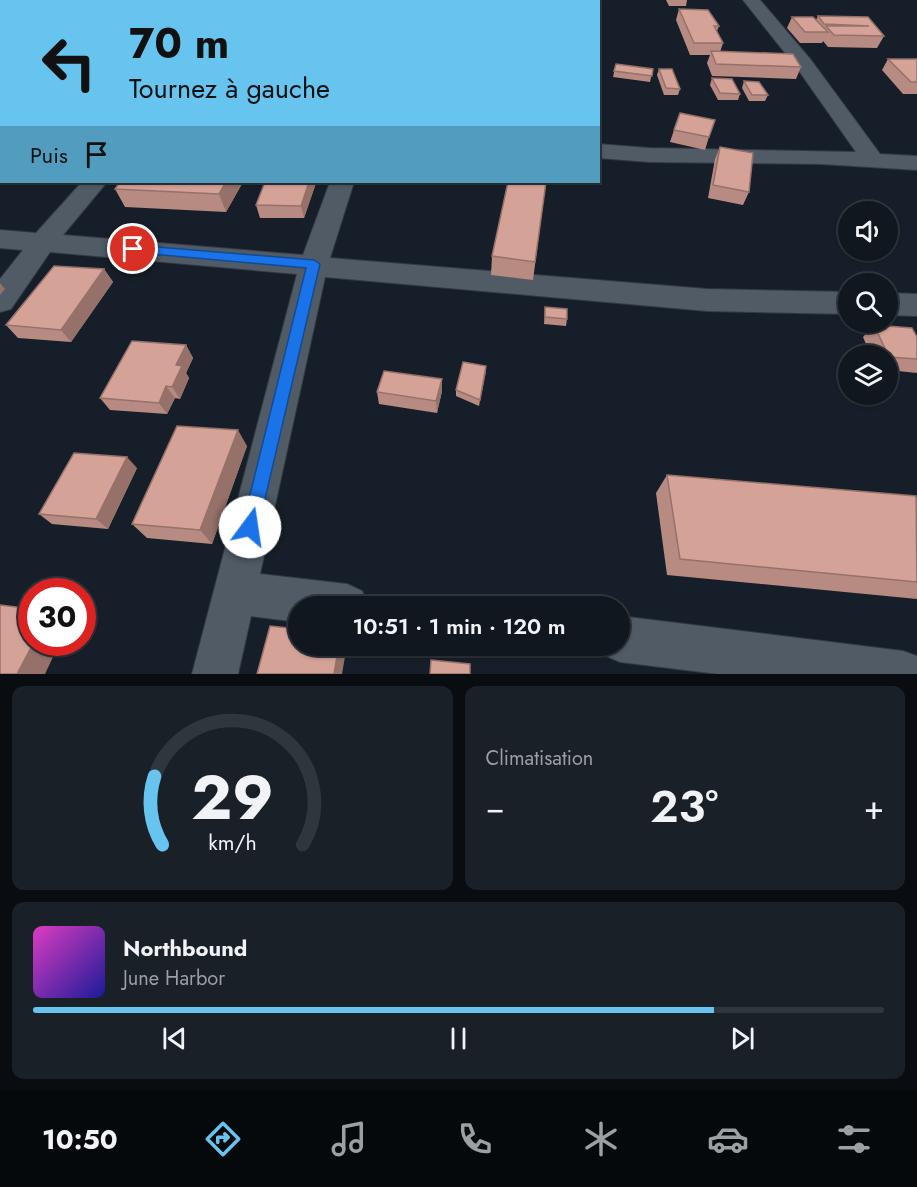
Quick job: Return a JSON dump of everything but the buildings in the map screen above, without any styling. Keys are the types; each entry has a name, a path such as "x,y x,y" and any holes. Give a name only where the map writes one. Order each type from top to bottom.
{"street":[{"path":"751,0 804,64 873,159"},
{"path":"600,151 649,155 873,159 917,163"},
{"path":"0,301 43,242 94,183"},
{"path":"215,674 314,264 342,183"},
{"path":"0,239 314,264 707,300 838,303"},
{"path":"898,304 917,305"},
{"path":"235,592 288,599"},
{"path":"630,640 903,674"}],"route":[{"path":"133,249 314,264 250,527"}]}
